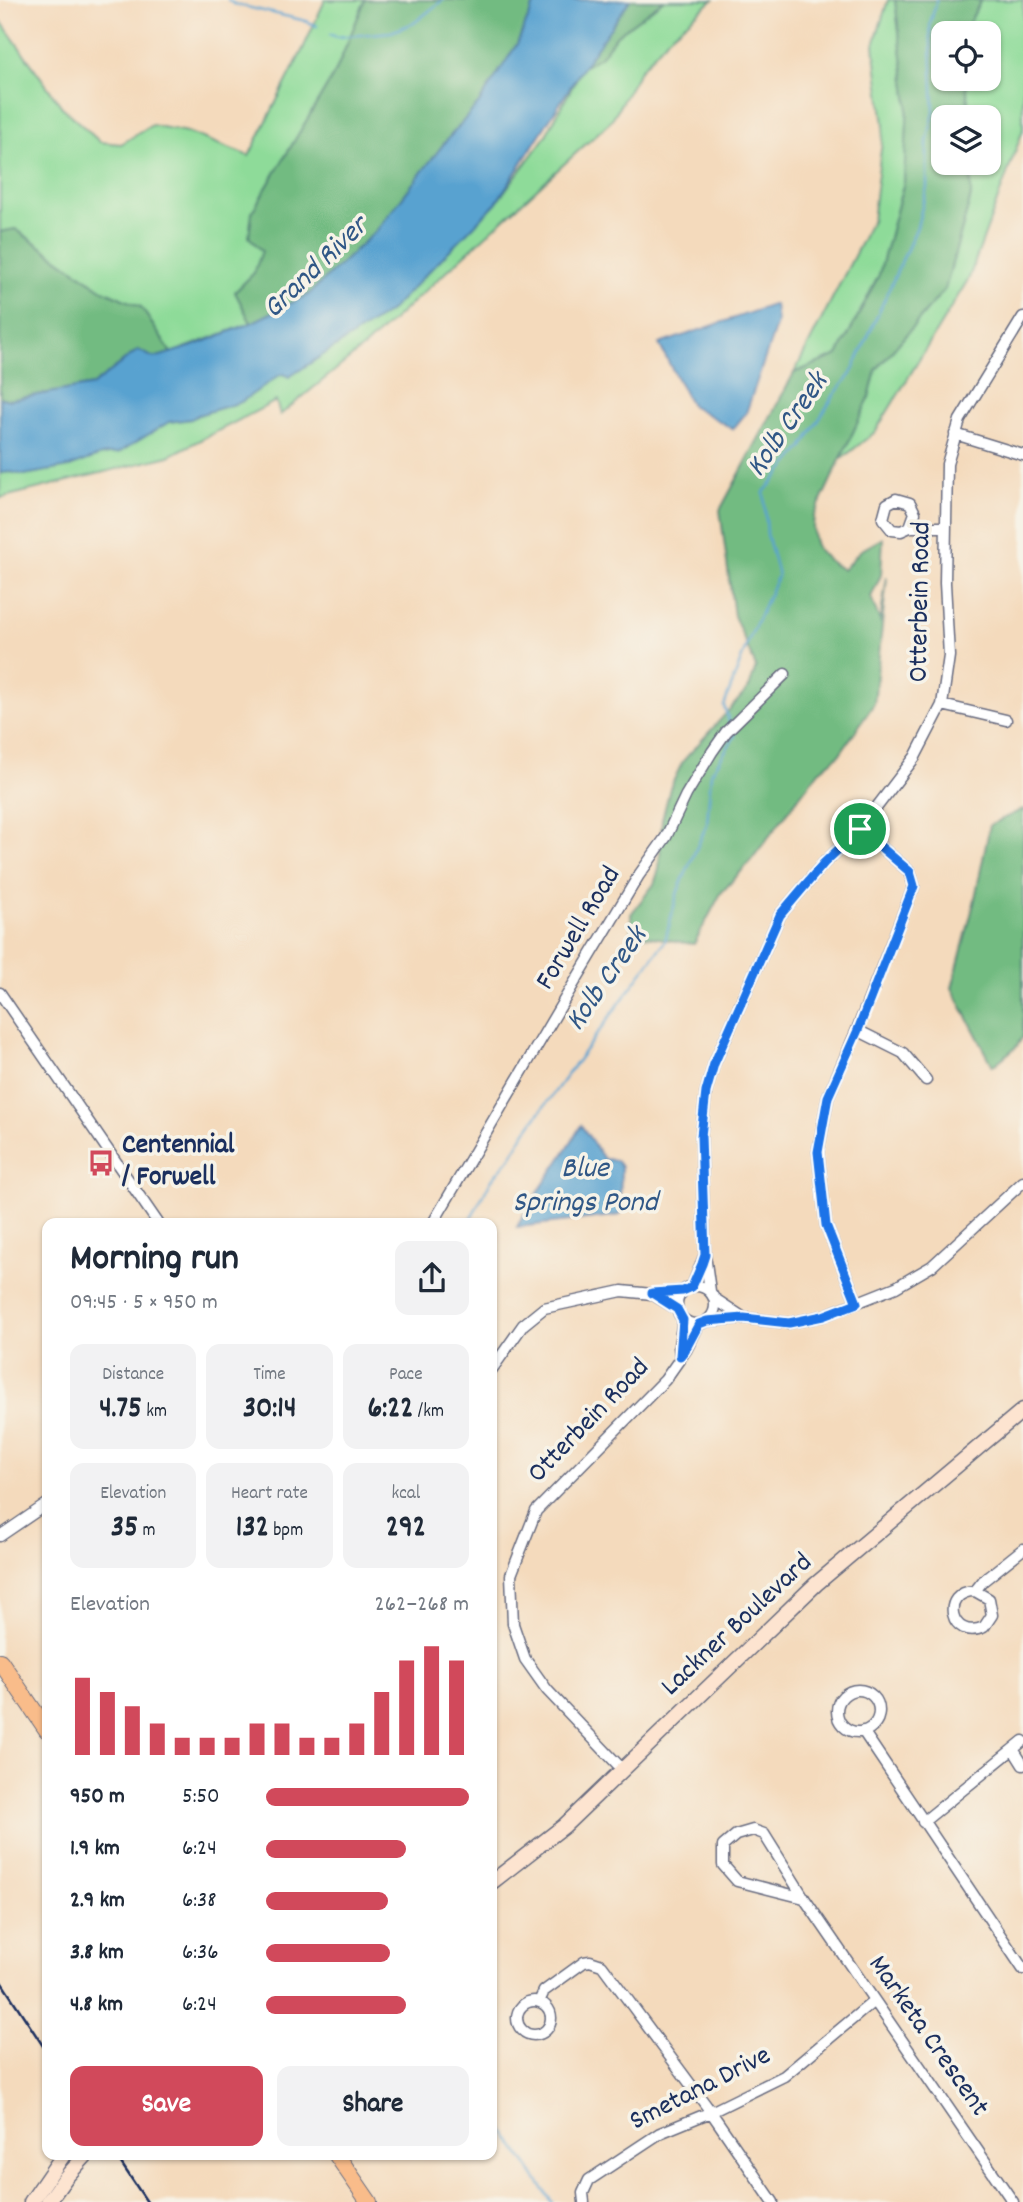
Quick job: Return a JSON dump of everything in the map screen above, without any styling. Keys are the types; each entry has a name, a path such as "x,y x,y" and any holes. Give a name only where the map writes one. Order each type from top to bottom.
{"main road":[{"name":"Lackner Boulevard","path":"497,1878 564,1826 816,1584 1023,1410"},
{"path":"0,1661 42,1723"},
{"path":"31,2202 60,2160"},
{"path":"48,2202 82,2160"},
{"path":"341,2160 369,2202"}],"street":[{"name":"Otterbein Road","path":"624,1770 547,1690 525,1658 513,1624 511,1575 536,1511 665,1380 703,1322 715,1311 705,1255 701,1136 706,1092 714,1064 780,915 824,863 860,829 915,757 942,705 948,656 945,583 947,464 955,434 968,405 1023,317"},
{"path":"955,434 1023,455"},
{"path":"910,527 946,527"},
{"name":"Forwell Road","path":"436,1218 639,875 666,837 685,795 726,732 785,674"},
{"path":"942,705 1006,720"},
{"path":"857,1303 826,1225 818,1152 828,1097 858,1030 914,886 910,872 860,829"},
{"path":"0,993 155,1218"},
{"path":"858,1030 903,1053 926,1080"},
{"path":"652,1293 690,1324 744,1318 789,1323 823,1316 895,1287 932,1266 1023,1182"},
{"name":"Otterbein Road","path":"680,1356 678,1299 687,1289 705,1255"},
{"path":"497,1363 523,1325 544,1308 622,1291 652,1293 701,1286 744,1318"},
{"path":"0,1536 42,1507"},
{"path":"975,1591 983,1581 1023,1549"},
{"path":"863,1731 1023,1969"},
{"path":"923,1822 1023,1741"},
{"path":"1013,1749 1023,1765"},
{"name":"Marketa Crescent","path":"804,1898 737,1881 723,1865 723,1846 736,1835 753,1829 764,1834 804,1898 1013,2202"},
{"path":"539,2001 544,1991 584,1962 602,1965 774,2202"},
{"name":"Smetana Drive","path":"584,2197 589,2180 660,2133 711,2112 784,2076 874,2001"}],"green space":[{"path":"325,0 365,0 336,71 252,212 263,251 254,273 235,292 251,323 171,353 141,307 103,290 16,229 0,232 0,20 62,107 100,142 121,144 152,125 187,132 249,156"},
{"path":"365,0 536,0 517,44 479,103 377,230 308,295 251,323 235,292 254,273 262,251 249,237 252,212 336,71"},
{"path":"630,0 664,0 617,35 600,57 583,67"},
{"path":"664,0 713,0 669,37 640,70 611,121 365,346 280,415 276,401 169,456 0,498 0,473 24,475 69,467 101,455 118,453 169,422 191,419 241,402 279,375 340,343 389,312 496,203 545,137 583,67 600,57 617,35"},
{"path":"888,0 895,0 908,104 904,182 879,275 838,355 794,373 872,221 884,125 874,45"},
{"path":"895,0 981,0 970,21 931,21 931,91 967,91 968,105 931,105 931,175 971,175 971,196 945,289 876,370 869,398 814,516 813,535 818,549 843,570 860,551 883,538 881,575 871,597 880,621 887,577 874,704 839,755 819,771 748,864 721,893 694,944 632,935 631,914 654,884 659,869 662,820 670,788 683,761 749,688 756,667 734,616 720,510 794,373 838,355 879,275 904,182 908,104"},
{"path":"981,0 1023,0 1023,130 969,278 875,432 840,460 869,398 876,370 945,289 971,196 971,175 1001,175 1001,105 968,105 967,91 1001,91 1001,21 970,21"},
{"path":"15,229 103,290 141,307 171,353 153,358 138,350 93,385 9,400 0,397 0,232"},
{"path":"1023,809 1023,1036 1017,1046 993,1066 952,988 974,903 990,825"}],"water":[{"path":"536,0 630,0 583,67 496,203 389,312 289,377 280,375 241,402 191,419 169,422 118,453 101,455 69,467 24,475 0,473 0,398 10,400 93,385 138,350 154,358 196,345 251,323 308,295 377,230 479,103 517,44"},
{"path":"775,304 777,323 746,413 733,429 691,405 659,344"},
{"name":"Blue Springs Pond","path":"581,1125 604,1159 616,1160 621,1167 620,1215 517,1227 566,1151"}],"waterway":[{"path":"228,0 234,4 317,26"},
{"path":"330,34 337,37 391,32 414,23 443,0"},
{"name":"Kolb Creek","path":"730,725 724,706 747,644 778,575 767,534 764,492 802,448 834,395 851,374 917,227 927,187 927,142 934,112 930,24 937,0"},
{"name":"Kolb Creek","path":"471,1218 492,1179 511,1157 524,1134 665,941 678,891 707,824 711,773 735,736 733,731"},
{"name":"Kolb Creek","path":"497,2120 552,2202"}],"railway":[{"path":"0,1980 42,2044"},
{"path":"119,2160 147,2202"}],"place":[{"name":"Centennial / Forwell","path":"101,1163"}],"route":[{"path":"860,829 910,872 914,886 858,1030 828,1097 818,1152 826,1225 857,1303 823,1316 789,1323 744,1318 707,1321 699,1324 680,1356 683,1320 677,1309 652,1293 683,1291 692,1287 705,1255 701,1136 706,1092 714,1064 780,915 824,863 860,829"}],"water label":[{"name":"Grand River","path":"317,269"}]}
